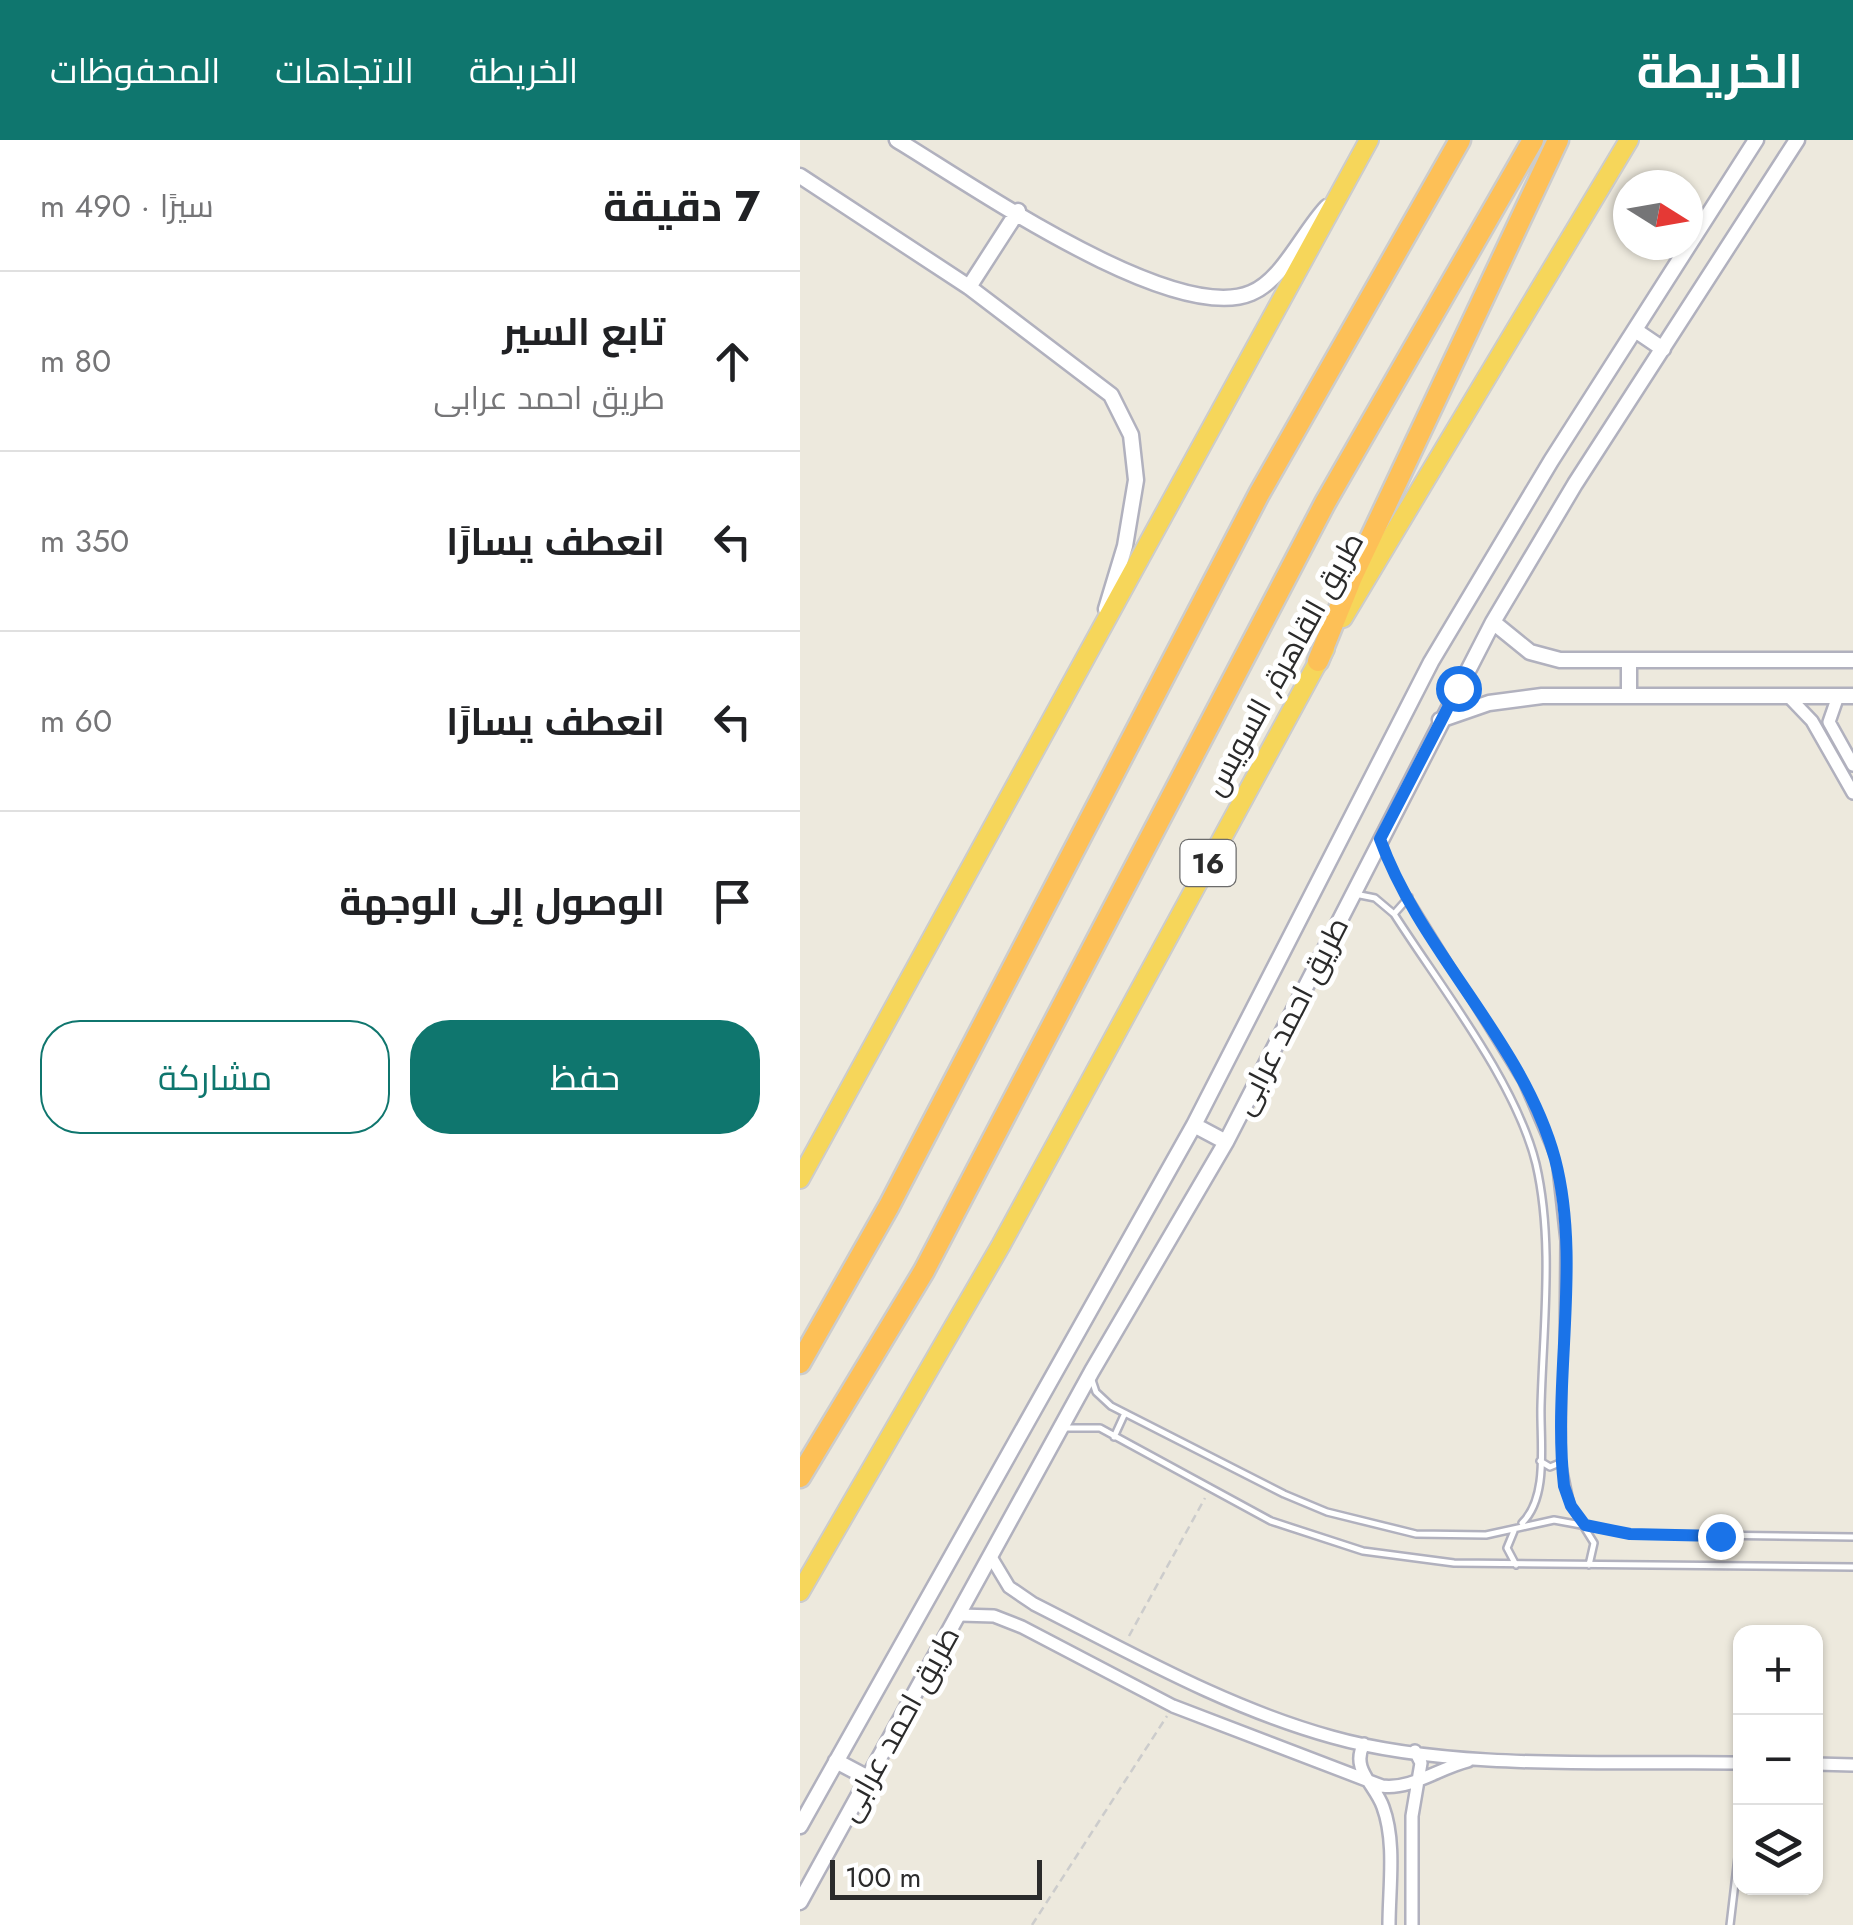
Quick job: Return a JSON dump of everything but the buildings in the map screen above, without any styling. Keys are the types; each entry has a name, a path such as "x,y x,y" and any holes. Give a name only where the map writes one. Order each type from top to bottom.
{"highway":[{"path":"800,1179 1369,140"},
{"path":"800,1363 889,1206 1260,494 1460,140"},
{"name":"طريق القاهرة, السويس","path":"800,1477 924,1271 1325,503 1533,140"},
{"path":"1318,662 1359,563 1558,140"},
{"name":"طريق القاهرة, السويس","path":"800,1592 1000,1245 1318,662 1629,140"}],"street":[{"name":"طريق احمد عرابى","path":"800,1826 1194,1125 1432,662 1634,330 1756,140"},
{"name":"طريق احمد عرابى","path":"800,1902 1092,1371 1226,1142 1440,720 1494,622 1662,349 1798,140"},
{"path":"901,141 1145,281 1184,292 1234,298 1264,284 1338,196"},
{"path":"800,176 969,287 1096,379 1123,414 1136,458 1132,513 1095,641"},
{"path":"969,287 1018,211"},
{"path":"1634,330 1662,349"},
{"path":"1494,622 1518,644 1544,657 1853,660"},
{"path":"1628,660 1629,694"},
{"path":"1440,720 1506,699 1629,694 1846,696"},
{"path":"1846,696 1830,722 1853,765"},
{"path":"1790,697 1812,722 1853,793"},
{"path":"1194,1125 1226,1142"},
{"path":"992,1557 1009,1587 1034,1604 1238,1704 1334,1738 1478,1759 1733,1763"},
{"path":"1022,1627 1034,1604"},
{"path":"960,1615 994,1616 1022,1627 1173,1706 1241,1735 1392,1787 1418,1780 1436,1769 1478,1759"},
{"path":"1364,1744 1359,1755 1363,1776 1379,1797 1388,1822 1389,1925"},
{"path":"1412,1925 1412,1816 1421,1763 1415,1751"},
{"path":"836,1761 868,1778"},
{"path":"1823,1764 1853,1764"}],"lane":[{"path":"1380,839 1408,898 1522,1082 1555,1159 1564,1228 1562,1462 1571,1506 1594,1543 1589,1565"},
{"path":"1352,894 1375,898 1394,914 1504,1087 1535,1160 1545,1239 1540,1461 1536,1502 1507,1548 1517,1565"},
{"path":"1394,914 1408,898"},
{"path":"1092,1371 1102,1400 1126,1414 1284,1494 1371,1525 1416,1534 1470,1536 1554,1520 1652,1536 1853,1538"},
{"path":"1114,1437 1126,1414"},
{"path":"1060,1430 1090,1425 1271,1522 1348,1547 1439,1562 1853,1568"},
{"path":"1540,1461 1550,1466 1562,1462"},
{"path":"1730,1925 1733,1895"}],"path":[{"path":"1122,1648 1210,1488"},
{"path":"1032,1925 1173,1706"}],"route":[{"path":"1458,688 1380,839 1397,879 1522,1082 1555,1159 1563,1220 1564,1486 1571,1506 1585,1525 1652,1536 1720,1536"}]}
